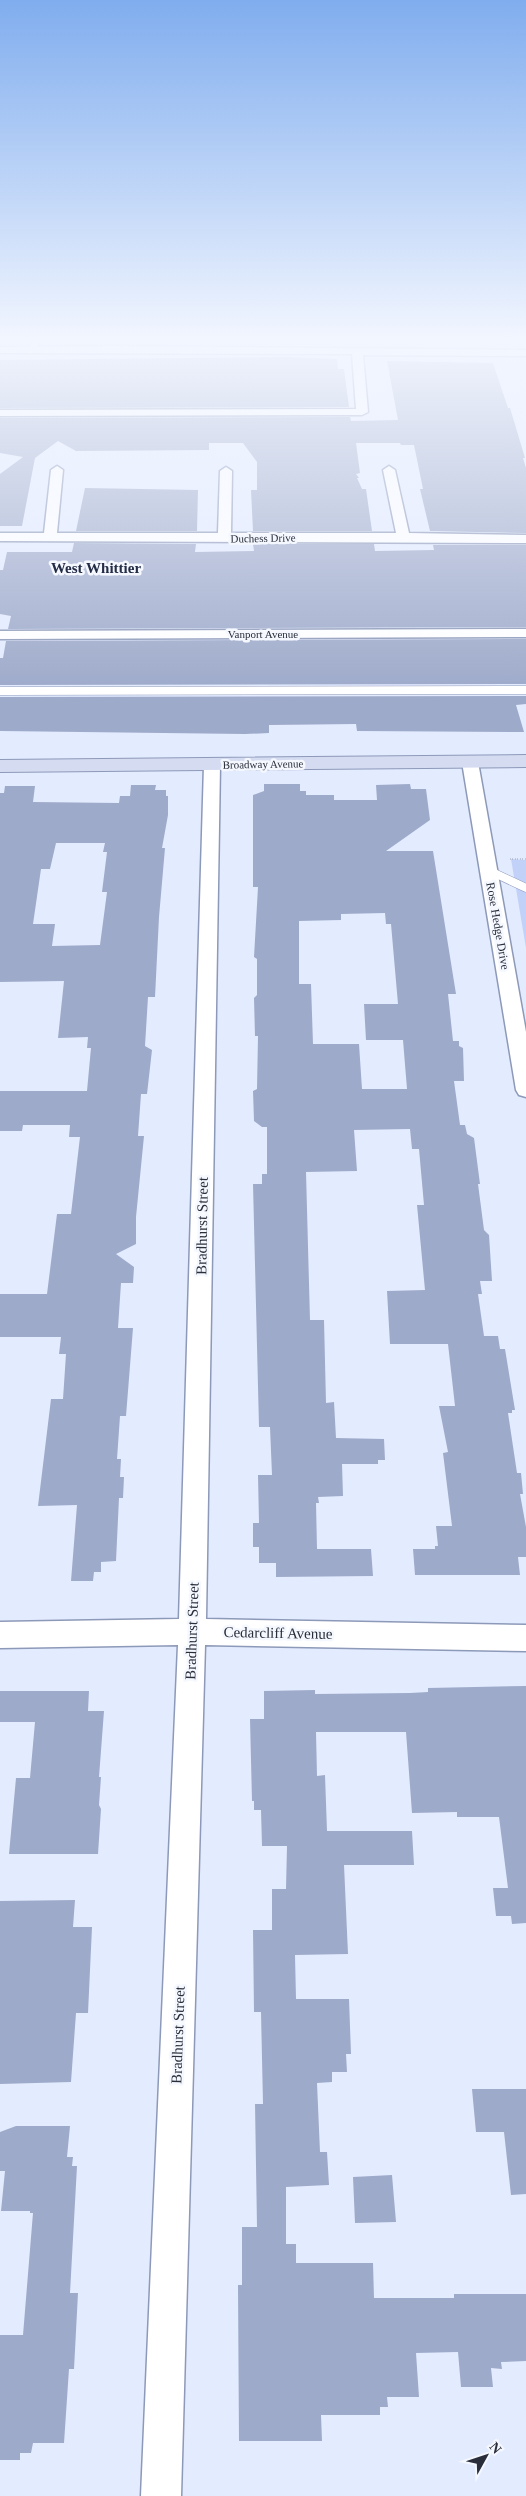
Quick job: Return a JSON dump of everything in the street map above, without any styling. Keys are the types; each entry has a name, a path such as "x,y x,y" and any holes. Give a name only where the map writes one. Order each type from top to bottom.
{"street":[{"path":"50,538 57,470"},
{"path":"389,470 403,537"},
{"path":"224,539 226,471"},
{"name":"Duchess Drive","path":"0,538 224,539 403,537 526,539"},
{"name":"Vanport Avenue","path":"0,635 526,633"},
{"name":"Broadway Avenue","path":"0,766 526,761"},
{"name":"Rose Hedge Drive","path":"470,762 526,1090"},
{"name":"Bradhurst Street","path":"161,2496 192,1632 212,765"},
{"name":"Cedarcliff Avenue","path":"0,1635 192,1632 526,1638"}],"lane":[{"path":"0,691 526,690"},
{"path":"488,870 526,888"}],"shaded area":[{"path":"511,859 526,860 526,948"}],"building":[{"path":"21,458 35,458 22,526 0,526 0,474"},
{"path":"254,458 358,458 360,473 356,474 362,489 366,489 372,531 253,531 251,490 257,490 257,462"},
{"path":"417,458 523,458 526,468 526,533 430,531 420,489 423,489"},
{"path":"85,488 198,490 197,531 76,531"},
{"path":"74,543 196,544 195,552 254,551 253,544 374,544 375,551 434,550 433,545 526,545 526,627 8,629 11,616 0,614 0,570 3,570 7,552 72,552"},
{"path":"526,639 526,684 0,685 0,658 3,658 6,641"},
{"path":"526,696 526,704 516,705 524,732 357,731 356,724 269,725 269,733 245,734 0,731 0,697"},
{"path":"264,784 300,784 300,791 306,791 306,795 334,795 334,800 377,800 376,785 410,784 411,789 426,789 430,820 386,851 433,851 456,994 448,994 453,1041 459,1041 459,1046 463,1048 464,1081 454,1081 460,1125 465,1125 467,1134 474,1138 484,1230 489,1235 492,1281 480,1281 482,1294 478,1294 484,1336 498,1336 500,1349 505,1349 515,1410 512,1410 512,1413 508,1413 517,1473 521,1473 523,1494 520,1494 526,1527 526,1557 518,1557 520,1575 415,1575 413,1549 435,1549 435,1546 438,1546 436,1526 452,1526 443,1453 448,1452 439,1406 455,1406 448,1344 390,1344 387,1291 425,1290 417,1205 424,1205 419,1149 412,1149 410,1129 354,1130 357,1171 306,1172 310,1320 324,1320 326,1403 334,1402 336,1438 384,1439 385,1460 378,1460 378,1464 342,1464 343,1496 318,1497 319,1503 316,1503 317,1549 371,1549 373,1576 276,1577 276,1563 259,1563 259,1547 253,1547 253,1523 259,1523 258,1475 272,1475 270,1427 259,1427 253,1184 262,1184 262,1174 267,1174 267,1127 262,1127 254,1121 253,1091 257,1089 258,1036 255,1036 254,998 257,995 257,959 254,957 258,887 253,887 253,795 264,791","holes":["385,913 386,924 391,924 398,1004 364,1004 366,1040 403,1040 407,1089 362,1089 359,1044 313,1044 311,984 299,984 299,921 341,920 341,914"]},
{"path":"131,785 156,785 155,790 166,790 166,796 168,796 168,815 162,848 165,848 155,997 148,997 145,1046 152,1050 147,1094 141,1094 138,1136 144,1136 136,1217 136,1244 116,1254 134,1267 133,1283 121,1283 118,1328 133,1328 126,1416 120,1416 117,1459 121,1459 120,1477 124,1477 123,1498 119,1498 116,1561 101,1562 101,1572 94,1572 93,1581 71,1581 77,1505 38,1506 51,1399 63,1399 66,1354 59,1354 61,1337 0,1337 0,1294 47,1294 57,1214 71,1214 80,1137 69,1137 70,1125 23,1125 22,1131 0,1131 0,1091 87,1091 91,1048 87,1048 88,1037 58,1038 64,981 0,982 0,793 4,793 5,786 35,786 33,802 119,803 120,796 130,796","holes":["56,843 105,843 103,852 107,852 102,892 107,892 100,945 52,946 55,924 33,924 41,869 50,869"]},
{"path":"526,1686 526,1923 512,1924 511,1916 496,1916 493,1888 508,1888 499,1817 457,1817 457,1812 412,1813 406,1732 316,1732 317,1776 325,1775 327,1831 412,1831 414,1865 344,1865 348,1954 295,1955 296,1999 349,1999 351,2054 346,2054 347,2072 332,2072 332,2082 317,2083 320,2152 327,2152 329,2185 286,2187 286,2244 296,2244 296,2263 373,2263 374,2298 454,2298 454,2294 526,2294 526,2361 501,2362 502,2369 491,2368 493,2387 461,2387 458,2352 416,2353 419,2397 387,2397 388,2407 380,2407 380,2415 321,2415 322,2441 239,2441 238,2285 242,2285 242,2227 257,2227 255,2104 263,2104 261,2012 254,2012 253,1930 272,1930 272,1889 286,1889 287,1846 262,1846 261,1810 254,1810 254,1801 252,1801 250,1719 264,1719 264,1691 315,1690 315,1694 410,1693 428,1692 428,1688"},
{"path":"0,1691 89,1691 88,1711 104,1711 99,1777 101,1777 99,1805 101,1809 98,1854 9,1854 16,1778 30,1778 35,1722 0,1722"},
{"path":"75,1900 73,1927 92,1927 88,2013 76,2013 71,2082 0,2084 0,1901"},
{"path":"472,2089 526,2089 526,2194 511,2195 504,2132 476,2132"},
{"path":"16,2126 70,2126 67,2157 73,2157 72,2166 77,2166 70,2293 78,2293 74,2369 69,2369 64,2443 33,2443 31,2453 20,2453 20,2460 0,2460 0,2335 23,2335 33,2213 30,2213 30,2211 1,2211 5,2171 0,2171 0,2132"},
{"path":"392,2175 396,2222 355,2223 353,2177"}],"district":[{"name":"West Whittier","path":"96,568"}]}
